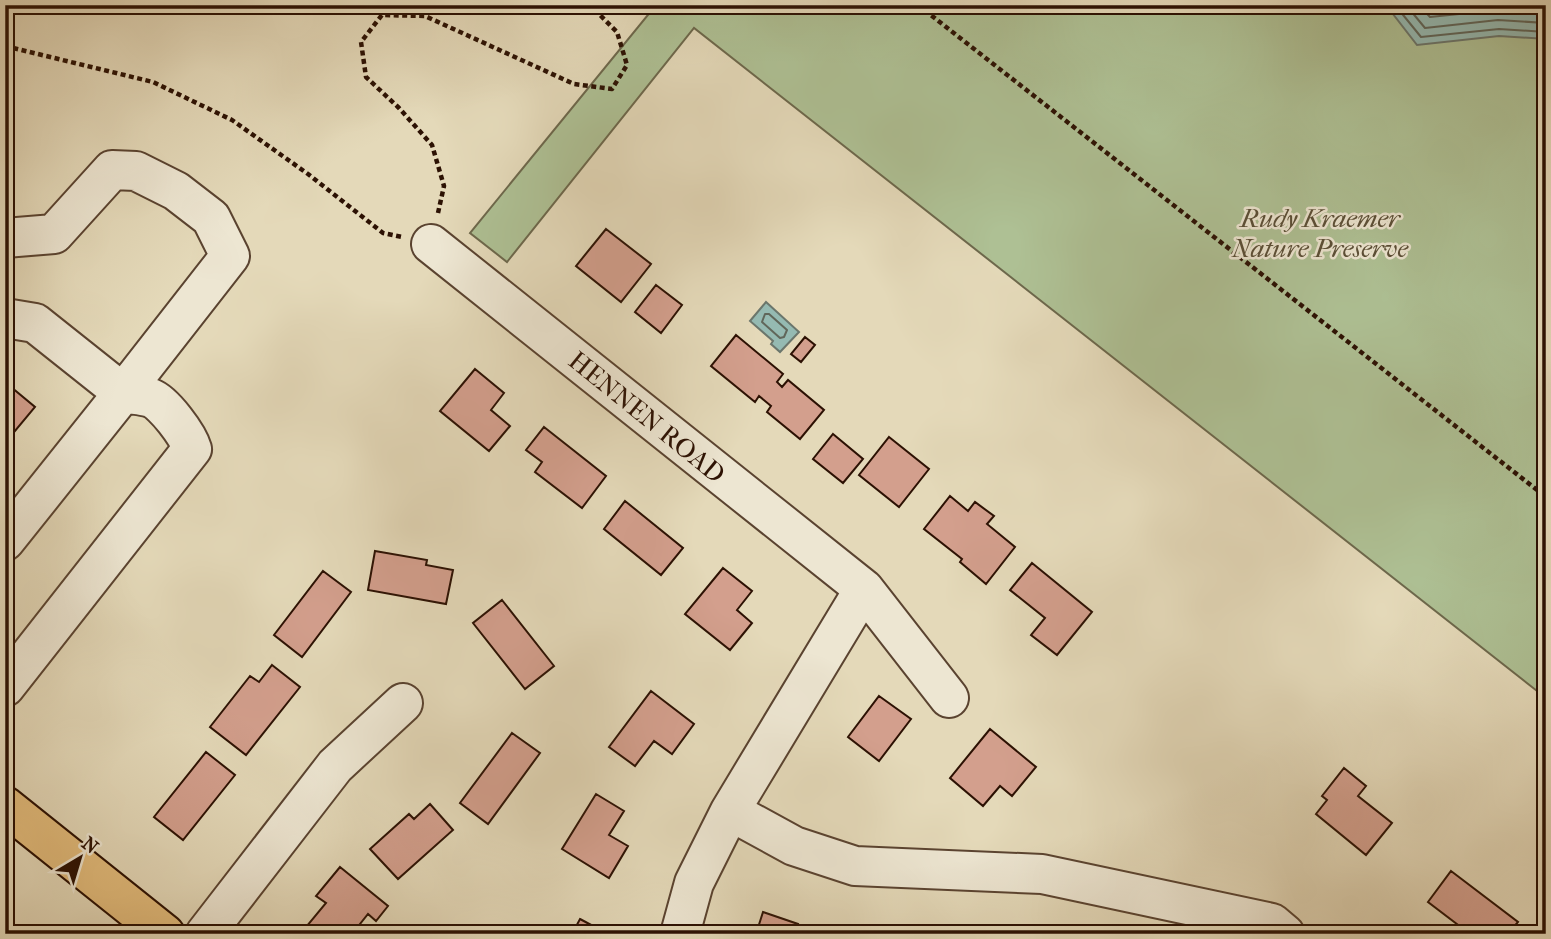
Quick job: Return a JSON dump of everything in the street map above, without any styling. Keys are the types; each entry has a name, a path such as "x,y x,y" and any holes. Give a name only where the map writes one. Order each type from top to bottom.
{"main road":[{"path":"5,806 164,934"}],"street":[{"path":"5,237 54,234 113,170 136,171 176,191 211,219 230,256 5,541"},
{"name":"HENNEN ROAD","path":"431,244 864,589 949,698"},
{"path":"5,318 35,323 123,393 153,398 181,428 192,449 5,687"},
{"path":"680,934 694,883 730,811 864,589"},
{"path":"205,934 335,766 402,703"},
{"path":"730,811 794,846 855,866 1042,874 1272,923 1285,934"}],"path":[{"path":"5,46 153,82 232,120 308,174 383,233 431,244 444,186 432,145 366,77 361,42 382,15 425,16 574,84 612,89 627,65 617,32 590,5"},
{"path":"918,5 1546,497"}],"green space":[{"name":"Rudy Kraemer Nature Preserve","path":"656,5 1546,5 1546,698 694,28 507,262 470,233"}],"water":[{"path":"1386,5 1546,5 1546,39 1499,36 1417,45"},
{"path":"766,302 799,332 780,352 771,344 773,341 750,321"}],"building":[{"path":"606,229 651,264 621,302 576,266"},
{"path":"656,285 682,305 661,333 635,312"},
{"path":"736,335 783,374 777,382 782,387 788,380 824,410 800,439 767,412 771,406 759,396 755,402 711,366"},
{"path":"805,337 815,345 801,362 791,354"},
{"path":"475,369 504,393 491,410 510,426 489,451 440,411"},
{"path":"5,382 35,407 5,443"},
{"path":"544,427 606,476 582,508 535,472 542,462 526,450"},
{"path":"833,434 863,459 843,483 813,459"},
{"path":"889,437 929,469 899,507 859,475"},
{"path":"950,496 968,511 975,502 994,516 987,524 1015,547 986,584 960,562 962,559 924,529"},
{"path":"625,501 683,548 661,575 604,529"},
{"path":"375,551 427,560 426,565 453,570 446,604 368,590"},
{"path":"1032,563 1092,612 1057,655 1031,635 1045,618 1010,590"},
{"path":"723,568 752,591 737,610 752,623 730,650 685,614"},
{"path":"323,571 351,592 302,657 274,635"},
{"path":"502,600 554,666 525,689 473,623"},
{"path":"272,665 300,687 246,755 210,727 250,676 259,682"},
{"path":"651,691 694,724 672,754 654,741 635,766 609,747"},
{"path":"879,696 911,719 879,761 848,737"},
{"path":"990,729 1036,767 1012,796 1000,786 983,806 950,778"},
{"path":"512,733 540,753 488,824 460,803"},
{"path":"206,752 235,775 183,840 154,817"},
{"path":"1344,768 1366,786 1358,796 1392,823 1366,855 1316,814 1327,800 1322,796"},
{"path":"596,794 624,811 609,835 628,846 609,878 562,849"},
{"path":"430,804 453,830 398,879 370,849 409,814 414,819"},
{"path":"340,867 388,906 376,921 368,914 352,934 315,934 306,927 326,903 316,896"},
{"path":"1451,871 1518,922 1508,934 1470,934 1428,902"},
{"path":"763,912 798,924 795,934 756,934"},
{"path":"580,919 608,934 572,934"}]}
